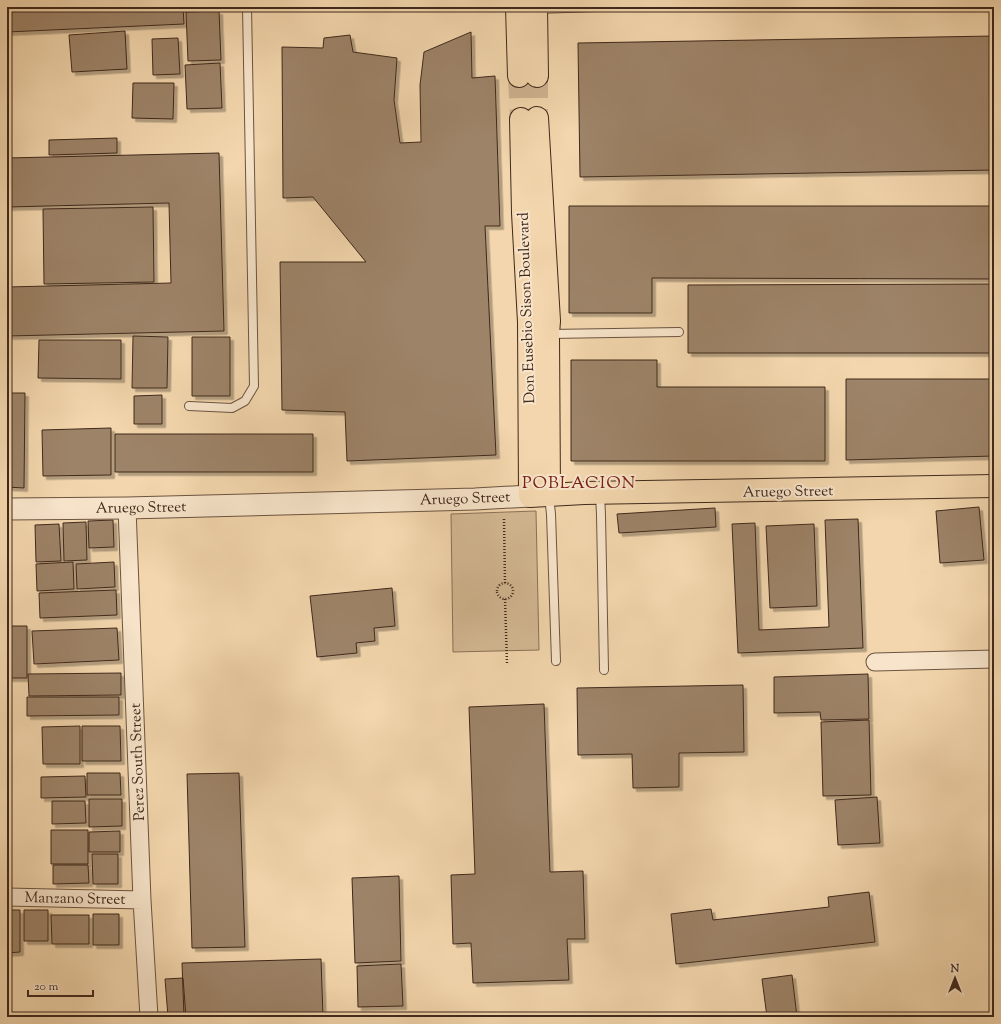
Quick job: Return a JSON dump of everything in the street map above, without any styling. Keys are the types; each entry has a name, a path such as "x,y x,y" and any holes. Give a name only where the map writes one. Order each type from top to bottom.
{"main road":[{"path":"528,76 530,8"},
{"name":"Don Eusebio Sison Boulevard","path":"529,119 549,321 543,502 529,322 523,213 529,119"},
{"name":"Aruego Street","path":"543,502 600,494 994,486"}],"street":[{"name":"Aruego Street","path":"7,509 127,508 504,498 543,502"},
{"name":"Perez South Street","path":"127,508 142,900 149,1017"},
{"path":"875,662 994,659"},
{"name":"Manzano Street","path":"7,897 142,900"}],"lane":[{"path":"189,406 232,408 245,401 254,386 247,7"},
{"path":"530,8 596,7"},
{"path":"548,334 679,332"},
{"path":"600,494 604,670"},
{"path":"543,502 556,661"}],"path":[{"path":"504,498 505,583"},
{"path":"505,583 510,585 513,590 511,597 505,599 499,597 497,592 498,587 505,583"},
{"path":"505,599 507,664"}],"shaded area":[{"path":"536,511 539,650 453,652 451,514"}],"building":[{"path":"109,7 183,7 184,24 7,32 7,12"},
{"path":"219,11 221,60 188,61 186,12"},
{"path":"125,31 127,69 72,72 69,35"},
{"path":"471,32 472,78 495,76 500,226 485,226 496,455 347,461 345,412 282,410 280,262 366,262 313,197 283,198 282,47 323,48 324,38 350,35 353,52 397,58 394,100 400,143 421,142 420,85 424,52"},
{"path":"994,36 994,170 580,177 578,43"},
{"path":"178,38 180,74 153,75 152,39"},
{"path":"220,63 222,108 187,109 185,65"},
{"path":"133,83 174,83 173,119 132,118"},
{"path":"117,138 117,153 49,155 49,140"},
{"path":"219,153 224,331 7,336 7,287 171,283 169,203 7,207 7,158"},
{"path":"569,206 994,206 994,279 652,278 652,313 569,313"},
{"path":"153,207 154,282 44,284 43,209"},
{"path":"993,284 993,353 688,353 688,285"},
{"path":"133,336 168,337 167,388 132,388"},
{"path":"192,337 230,337 230,396 192,396"},
{"path":"39,340 121,340 121,379 38,378"},
{"path":"571,360 657,360 657,387 825,387 825,461 571,461"},
{"path":"846,379 994,379 994,456 846,460"},
{"path":"7,393 25,393 24,488 7,487"},
{"path":"162,395 162,424 134,424 134,396"},
{"path":"111,428 111,475 43,476 42,430"},
{"path":"115,434 313,434 313,472 115,472"},
{"path":"979,507 984,560 940,563 936,511"},
{"path":"715,508 716,527 619,533 617,514"},
{"path":"858,519 863,648 738,653 732,524 755,523 759,630 829,627 825,520"},
{"path":"113,520 114,547 89,548 88,521"},
{"path":"86,522 87,560 64,561 63,523"},
{"path":"59,524 61,561 36,562 35,525"},
{"path":"814,524 817,606 770,608 766,526"},
{"path":"73,562 74,589 37,591 36,564"},
{"path":"114,562 115,587 77,589 76,564"},
{"path":"392,588 395,626 374,628 375,641 356,643 357,653 317,657 310,596"},
{"path":"116,590 117,615 40,618 39,593"},
{"path":"8,626 27,626 27,678 8,678"},
{"path":"117,628 119,660 34,664 32,631"},
{"path":"121,673 121,695 29,696 28,674"},
{"path":"868,674 869,719 821,720 820,712 774,713 774,677"},
{"path":"743,685 744,752 679,753 679,787 633,788 632,754 578,755 577,688"},
{"path":"27,697 119,697 119,715 27,716"},
{"path":"544,704 550,872 583,871 585,939 567,939 569,980 473,983 471,943 453,944 451,875 475,874 469,707"},
{"path":"869,720 871,795 823,796 821,722"},
{"path":"80,726 80,764 43,764 42,727"},
{"path":"82,726 120,726 121,761 82,761"},
{"path":"87,773 120,773 121,795 87,795"},
{"path":"239,773 245,947 192,948 187,774"},
{"path":"85,776 86,797 41,798 41,777"},
{"path":"877,797 880,843 838,845 835,800"},
{"path":"89,799 122,799 122,826 89,827"},
{"path":"52,801 85,801 86,823 52,824"},
{"path":"51,830 88,830 88,864 51,864"},
{"path":"120,831 120,852 89,852 89,832"},
{"path":"92,854 118,854 118,884 93,884"},
{"path":"53,865 88,865 89,883 53,884"},
{"path":"399,876 401,961 355,963 352,878"},
{"path":"869,892 875,942 676,964 671,914 711,909 713,920 829,907 828,897"},
{"path":"7,910 20,910 20,952 7,953"},
{"path":"24,910 48,910 48,941 24,941"},
{"path":"93,914 119,914 119,945 93,945"},
{"path":"51,915 89,915 89,944 52,944"},
{"path":"321,959 323,1017 184,1017 182,963"},
{"path":"401,964 403,1006 358,1007 357,966"},
{"path":"792,975 797,1017 767,1017 762,979"},
{"path":"183,978 186,1017 168,1017 165,979"}],"tunnel":[{"path":"519,76 521,119"},
{"path":"537,76 537,118"}],"district":[{"name":"POBLACION","path":"579,482"}]}
